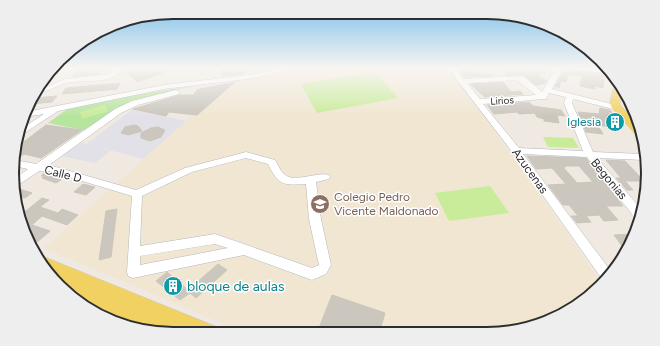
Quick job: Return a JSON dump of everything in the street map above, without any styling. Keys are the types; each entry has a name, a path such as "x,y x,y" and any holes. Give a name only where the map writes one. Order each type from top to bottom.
{"main road":[{"path":"617,90 615,103 617,108 634,126"},
{"path":"53,269 131,313 160,327"},
{"path":"78,294 131,313 184,327"}],"street":[{"path":"43,90 58,84"},
{"path":"31,114 164,88 201,84"},
{"path":"19,181 124,108 150,98 207,84"},
{"name":"Azucenas","path":"464,84 516,151 605,273"},
{"path":"530,84 545,93 570,96 617,108"},
{"path":"545,93 550,84"},
{"name":"Lirios","path":"477,102 545,93"},
{"name":"Begonias","path":"570,96 568,103 589,154 636,212"},
{"path":"25,130 58,108"},
{"path":"516,151 640,157"},
{"path":"244,250 133,272 137,194 189,170 246,155 272,162 280,176 288,181 325,178"},
{"name":"Calle D","path":"19,164 38,168 49,168 137,194"},
{"path":"133,252 215,239 312,274 320,272 323,270 325,260 315,219 311,180"},
{"path":"206,240 207,258"}],"shaded area":[{"name":"Colegio Pedro Vicente Maldonado","path":"228,84 459,84 512,155 599,279 573,301 555,311 537,319 507,326 232,327 44,248"},
{"path":"133,109 187,121 143,159 94,146 110,151 95,163 60,156 79,142 87,144"}],"green space":[{"path":"301,84 386,84 398,98 317,113"},
{"path":"194,86 150,96 134,102 88,131 48,123 69,108 131,95"},
{"path":"105,105 108,111 82,119 80,112"},
{"path":"543,137 573,138 579,148 548,147"},
{"path":"490,186 509,213 449,221 435,193"}],"building":[{"path":"119,84 117,89 62,94 66,88"},
{"path":"224,84 233,84 197,115 169,112 166,116 133,109 180,95 193,95 200,89"},
{"path":"470,84 505,84 511,92 520,91 523,94 485,97"},
{"path":"556,84 560,84 559,88 555,86"},
{"path":"580,84 604,84 603,88 595,86 595,89 580,86"},
{"path":"57,96 52,102 36,103 39,98"},
{"path":"529,102 533,106 561,110 565,116 557,115 559,123 544,121 544,119 537,117 535,113 519,114 517,112 494,114 487,105"},
{"path":"600,108 610,110 624,126 598,126 603,134 586,132 578,112 599,114"},
{"path":"46,125 82,130 41,158 24,154 20,157 22,143"},
{"path":"134,125 138,126 142,131 128,135 121,133 125,127"},
{"path":"158,127 165,130 161,137 150,141 141,138 141,133 151,128"},
{"path":"527,156 586,158 623,206 606,206 618,220 604,221 599,215 586,216 591,222 577,223 571,216 578,216 569,205 563,205 548,185 566,184 552,168 536,169","holes":["579,166 593,182 577,183 563,167"]},
{"path":"606,160 625,161 641,178 641,181 625,181 633,190 627,190 616,178 621,178"},
{"path":"45,172 65,177 56,183 42,178 44,176 41,176"},
{"path":"83,184 95,187 86,195 74,192"},
{"path":"20,189 32,193 25,198 21,197"},
{"path":"42,198 49,200 40,207 58,213 62,209 78,215 67,225 42,216 32,225 50,231 36,243 24,213"},
{"path":"117,209 111,257 99,260 106,211"},
{"path":"628,234 622,246 614,235"},
{"name":"bloque de aulas","path":"218,264 227,270 196,298 190,293 180,300 156,281 167,272 188,290"},
{"path":"332,295 385,313 381,327 319,327"}],"place":[{"name":"Iglesia","path":"615,122"},
{"name":"Colegio Pedro Vicente Maldonado","path":"320,204"},
{"name":"bloque de aulas","path":"173,286"}]}
